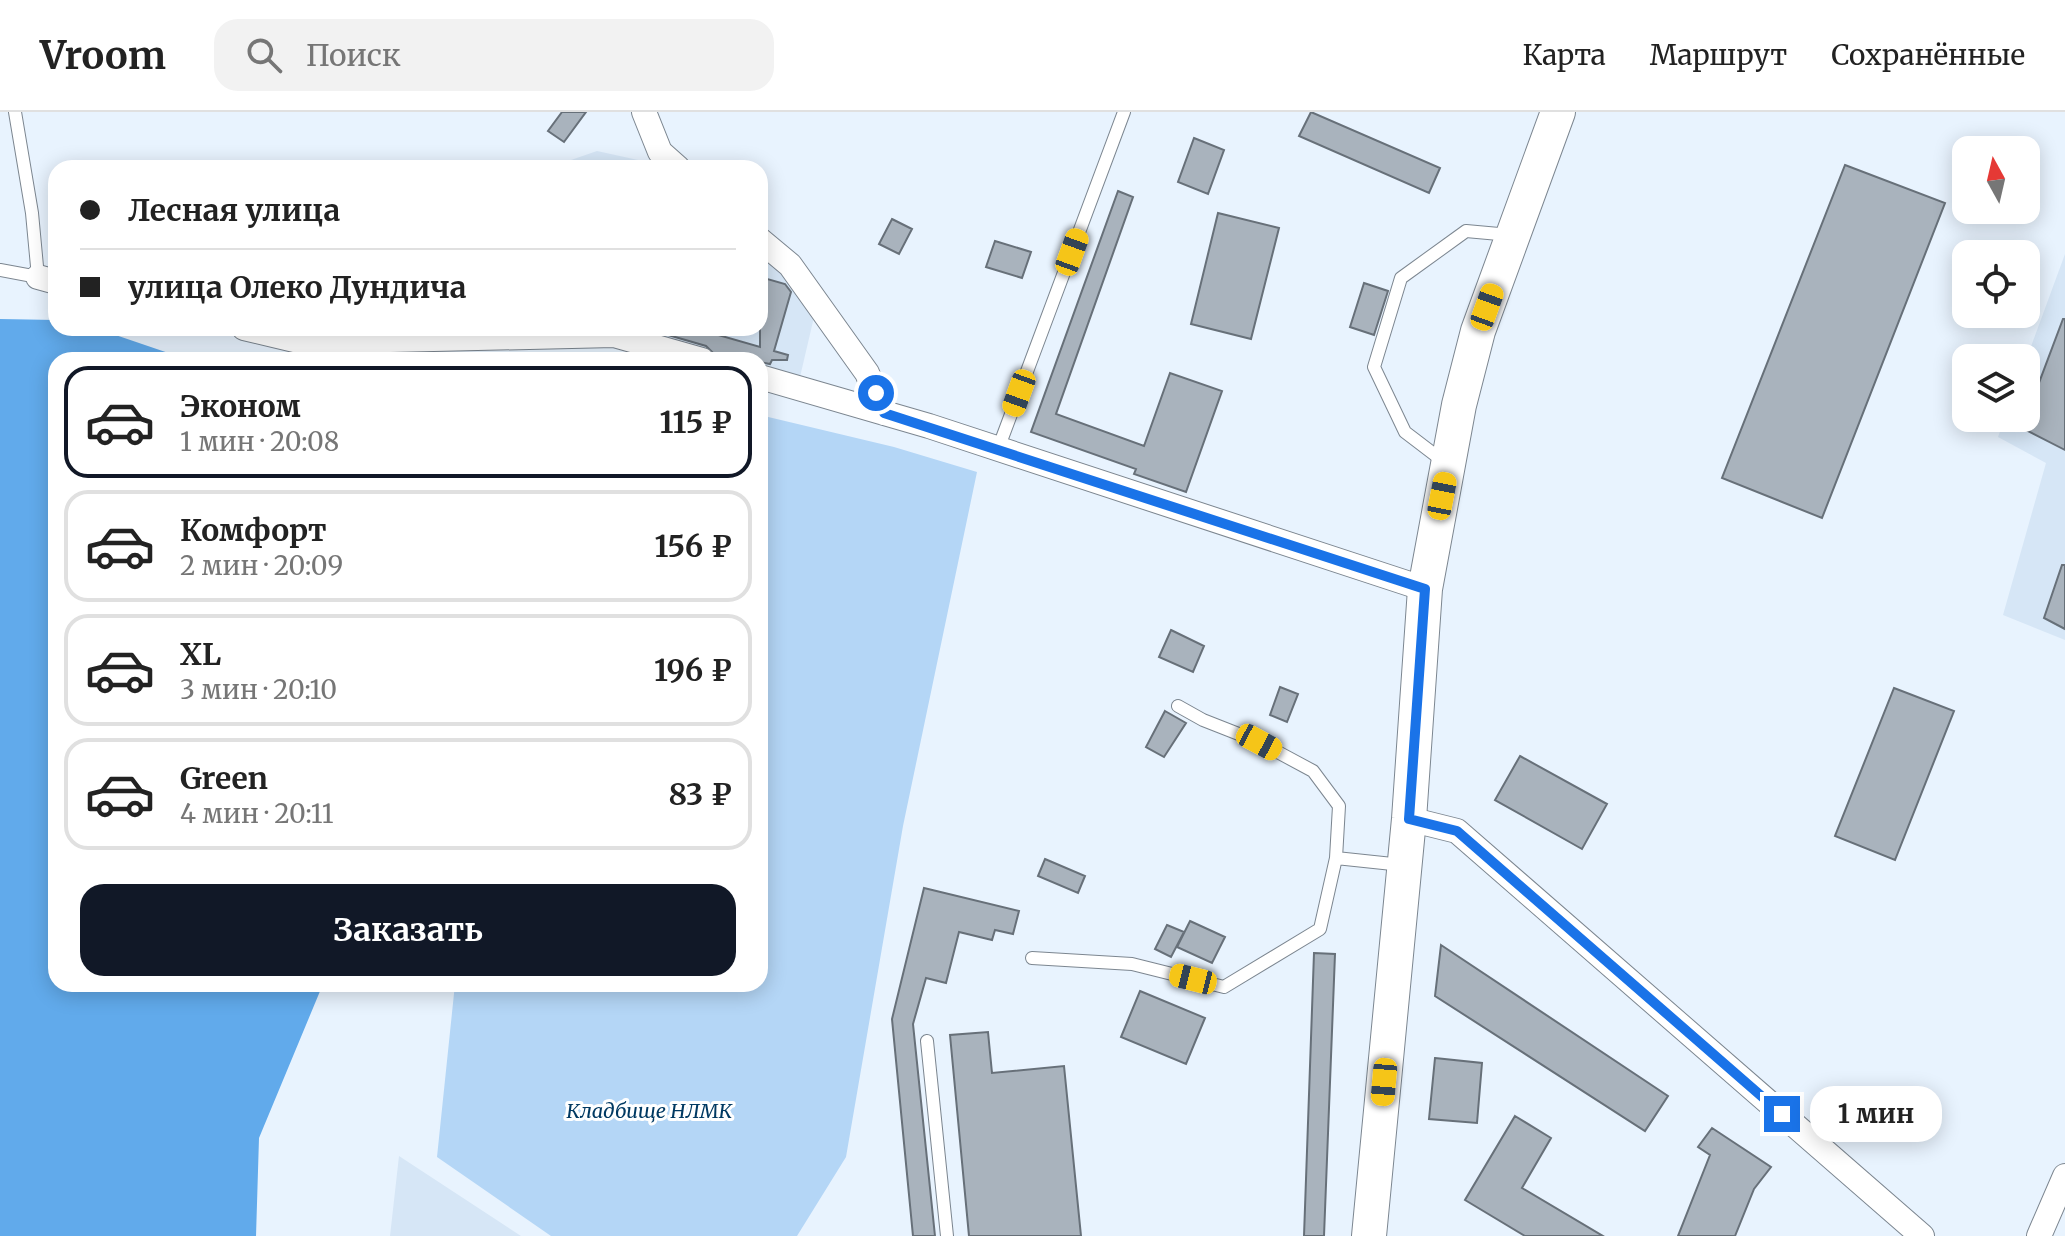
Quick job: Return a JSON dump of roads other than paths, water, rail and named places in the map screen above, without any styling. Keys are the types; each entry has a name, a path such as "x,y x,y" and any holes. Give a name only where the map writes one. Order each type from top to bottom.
{"main road":[{"path":"1369,1236 1405,866 1425,589 1459,405 1478,331 1558,112"}],"street":[{"path":"644,112 660,152 669,160"},
{"path":"768,247 790,265 867,373 884,413"},
{"path":"278,336 303,342 570,336"},
{"path":"618,336 674,352"},
{"path":"768,379 998,449 1425,589"},
{"path":"1409,819 1457,831 1922,1236"},
{"path":"2039,1236 2065,1176"}],"lane":[{"path":"0,270 47,279 15,112"},
{"path":"998,449 1124,112"},
{"path":"1448,465 1405,432 1374,367 1401,278 1466,231 1513,235"},
{"path":"1032,958 1132,964 1224,987 1320,929 1336,858 1339,806 1313,771 1259,742 1203,720 1178,706"},
{"path":"1336,858 1405,866"},
{"path":"927,1041 947,1236"}],"water":[{"path":"0,319 48,320 48,336 118,336 166,352 48,352 48,992 320,992 259,1138 256,1236 0,1236"}],"park label":[{"name":"Кладбище НЛМК","path":"649,1110"}]}
